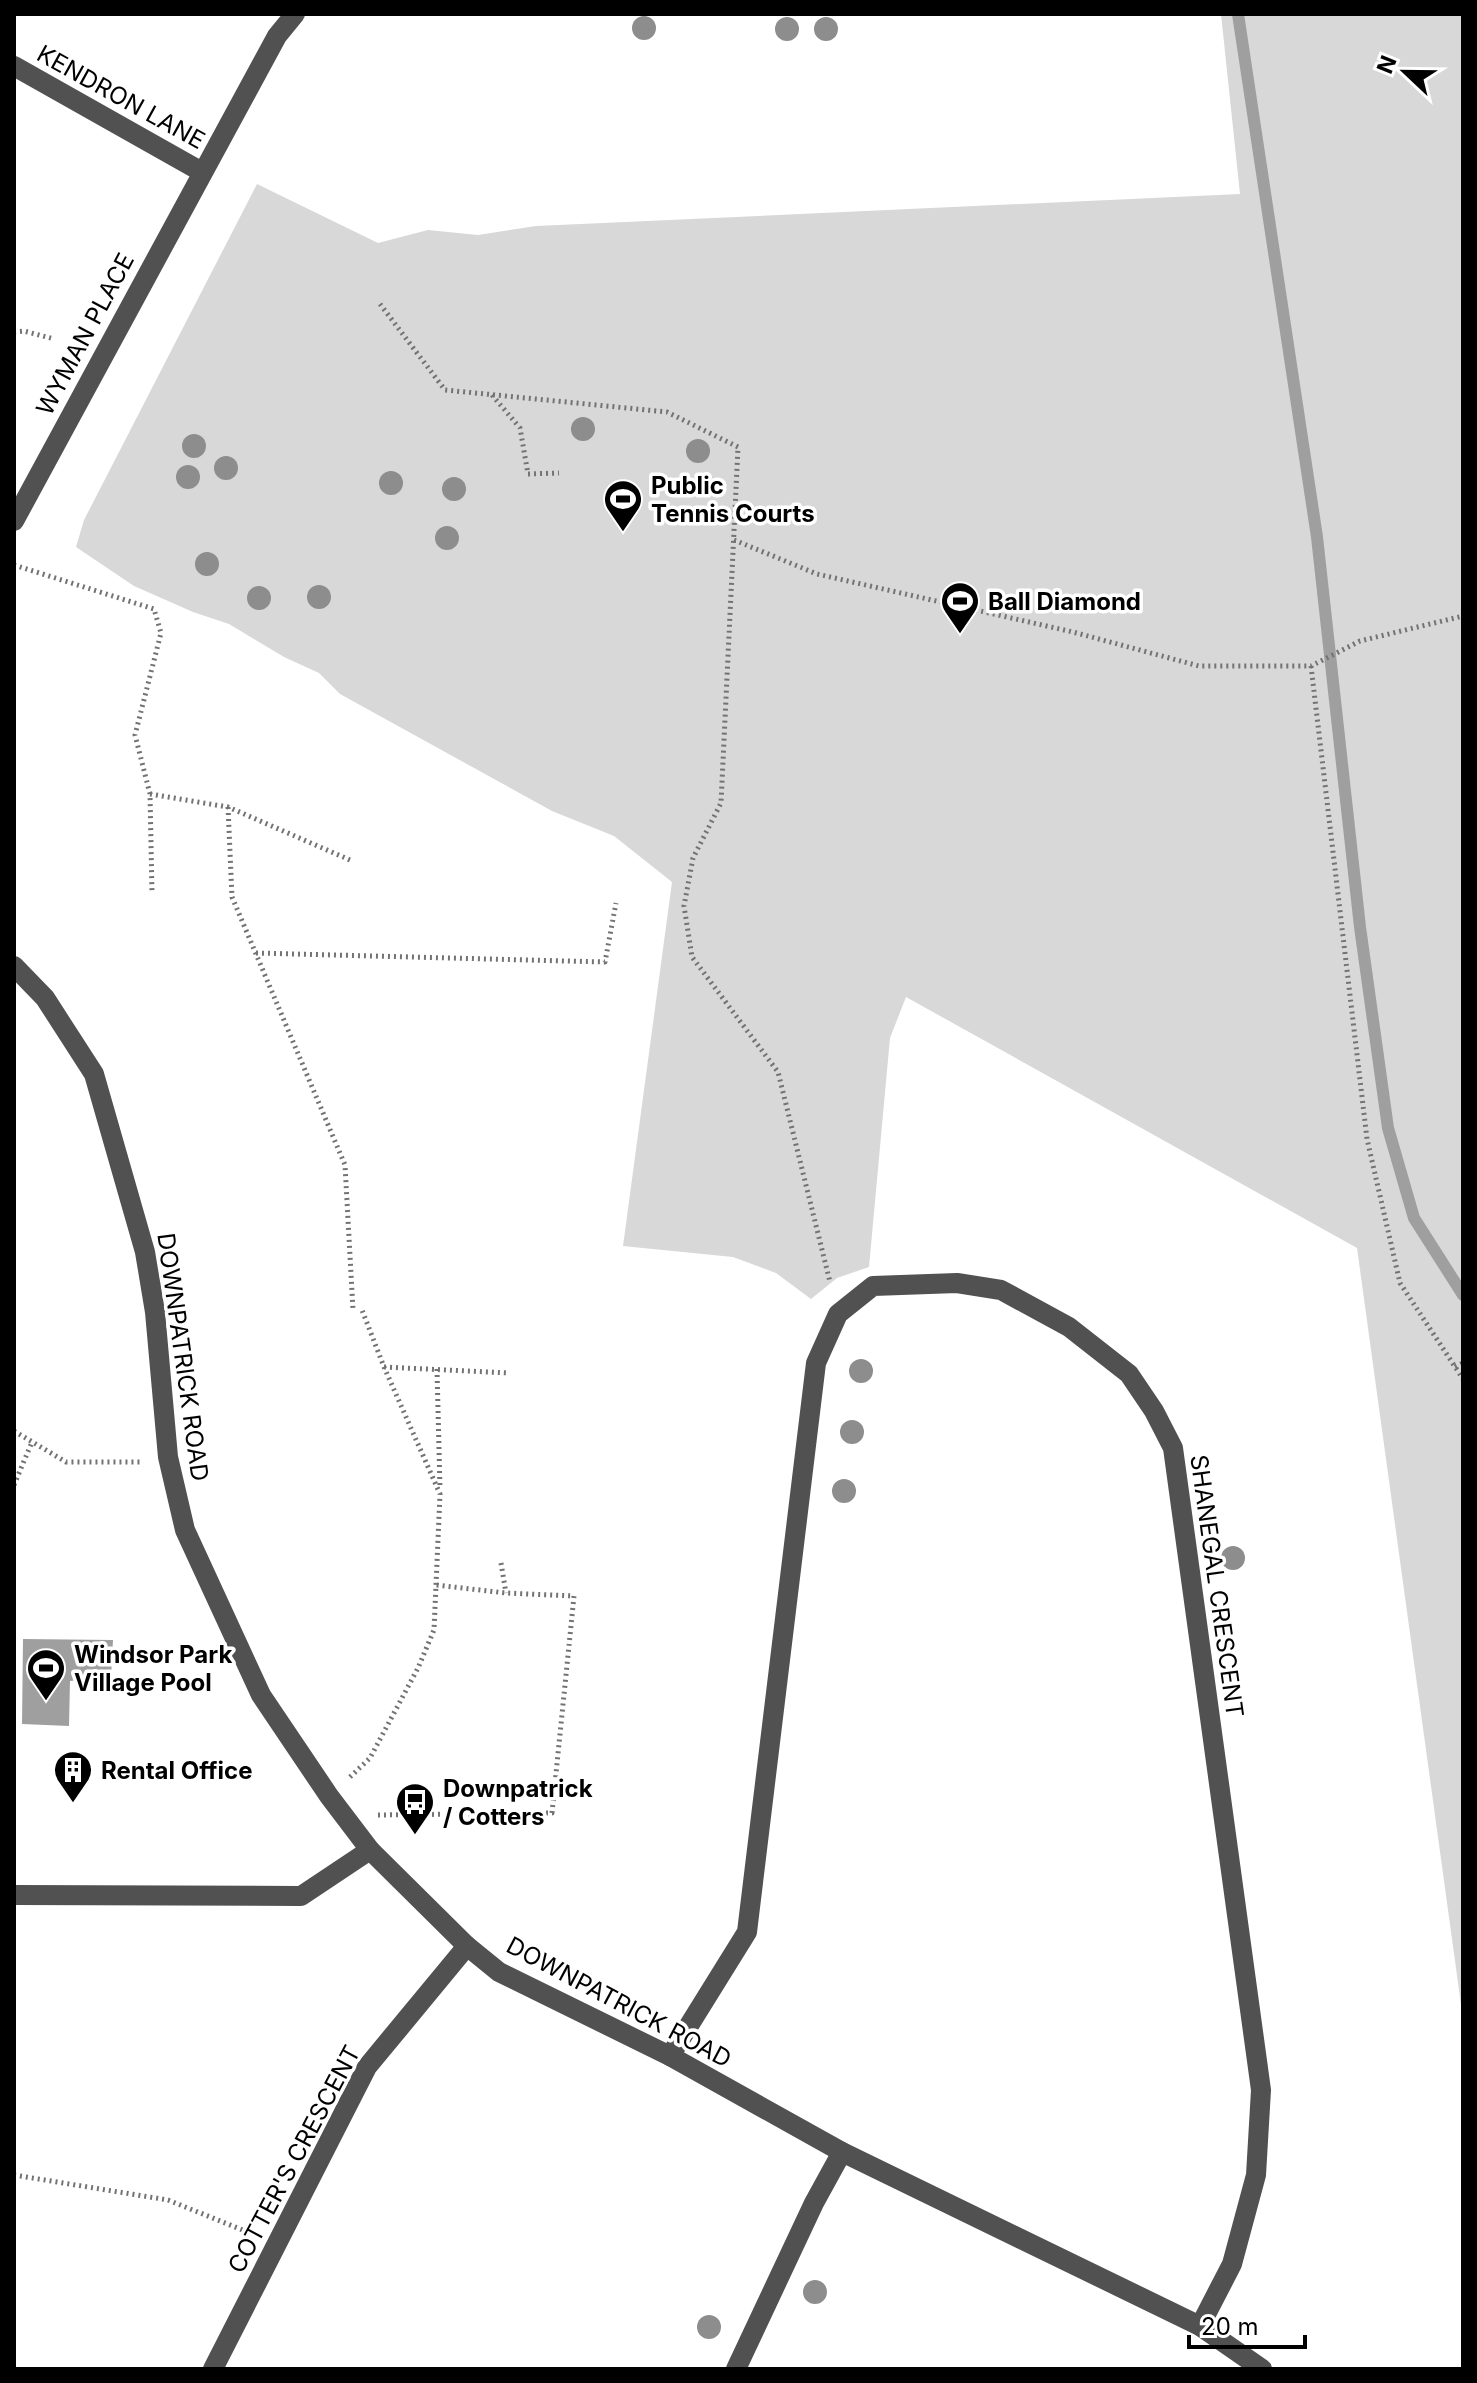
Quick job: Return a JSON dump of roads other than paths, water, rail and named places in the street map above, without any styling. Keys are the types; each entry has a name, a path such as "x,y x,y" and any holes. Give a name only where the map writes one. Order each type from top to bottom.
{"street":[{"name":"WYMAN PLACE","path":"14,521 277,36 295,14"},
{"name":"KENDRON LANE","path":"14,66 202,172"},
{"name":"DOWNPATRICK ROAD","path":"14,966 45,998 94,1074 145,1252 155,1312 168,1457 185,1530 261,1695 329,1796 370,1850 467,1946 499,1972 670,2056 842,2152 1200,2326 1262,2369"},
{"name":"SHANEGAL CRESCENT","path":"670,2056 747,1932 816,1363 838,1314 873,1286 957,1283 1001,1290 1069,1327 1129,1374 1154,1411 1173,1448 1261,2090 1256,2175 1232,2264 1200,2326"},
{"path":"14,1895 301,1896 370,1850"},
{"name":"COTTER'S CRESCENT","path":"213,2369 367,2067 467,1946"},
{"path":"736,2369 814,2203 842,2152"}],"waterway":[{"path":"1238,14 1317,537 1360,927 1388,1128 1414,1218 1463,1295"}],"place":[{"name":"Public Tennis Courts","path":"623,533"},
{"name":"Ball Diamond","path":"960,635"},
{"name":"Windsor Park Village Pool","path":"46,1702"},
{"name":"Rental Office","path":"73,1804"},
{"name":"Downpatrick / Cotters","path":"415,1836"}]}
